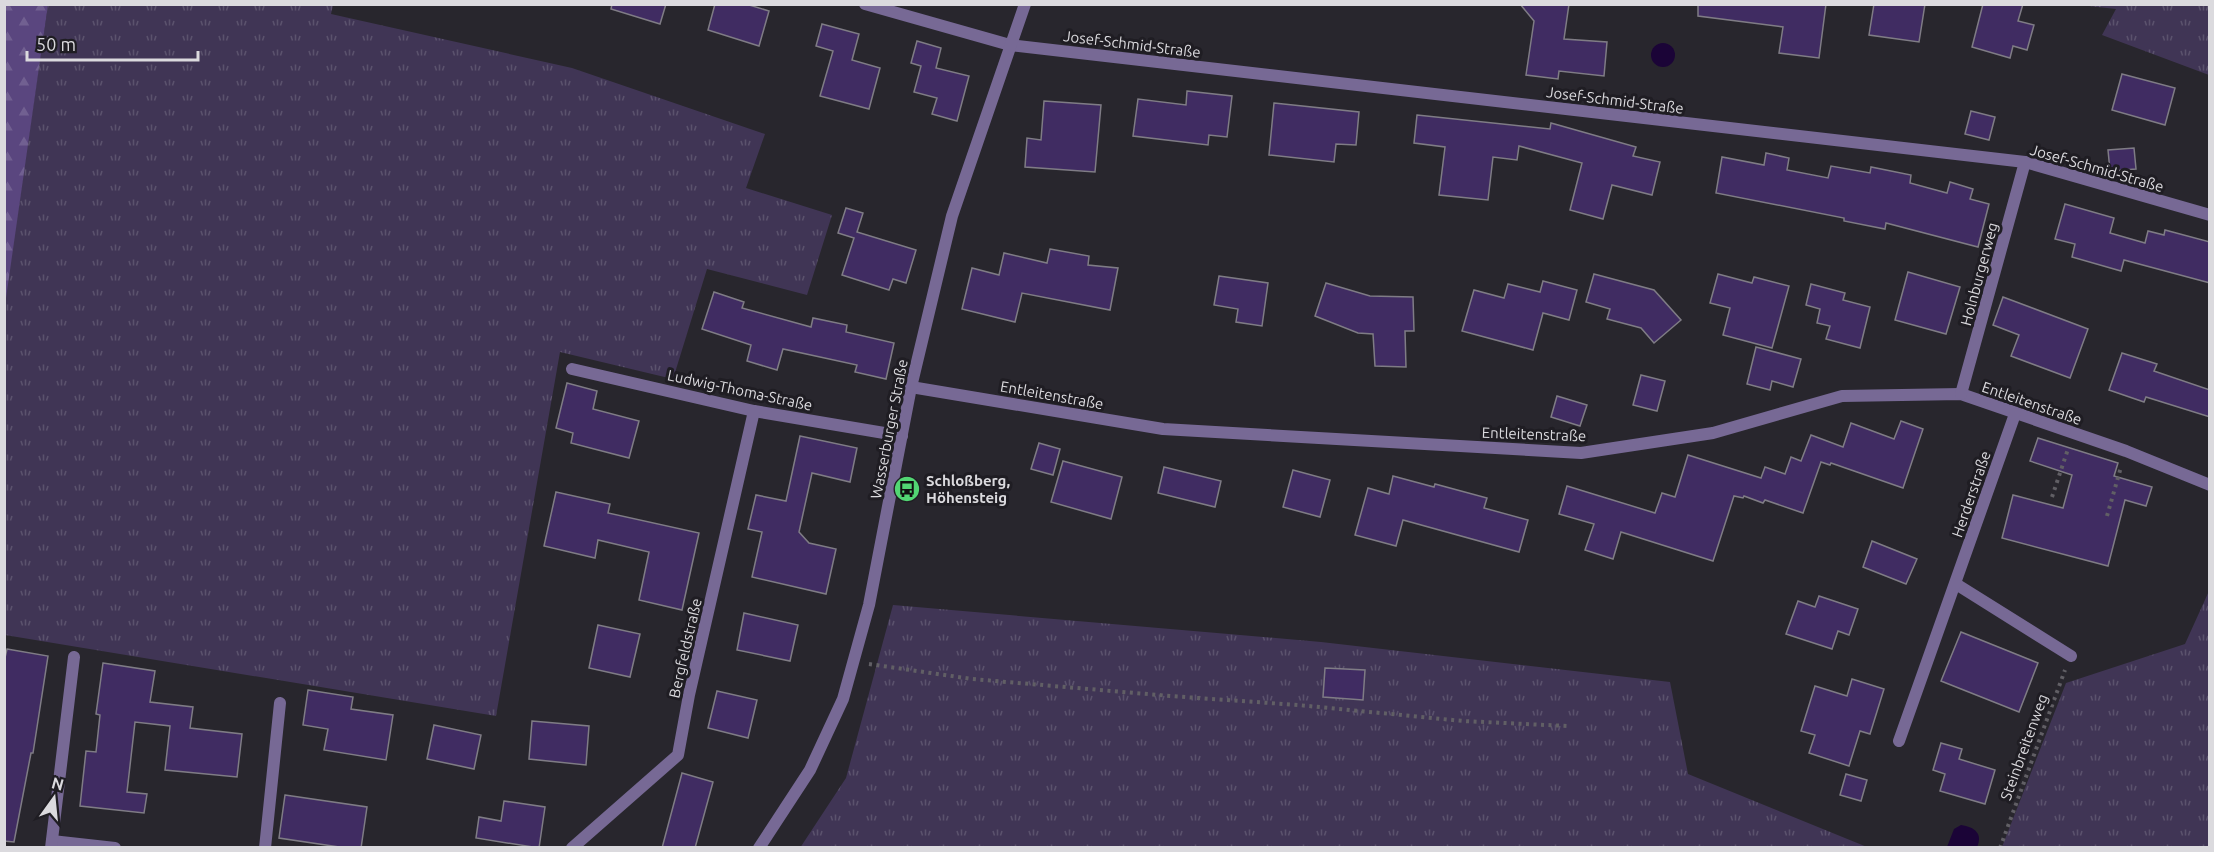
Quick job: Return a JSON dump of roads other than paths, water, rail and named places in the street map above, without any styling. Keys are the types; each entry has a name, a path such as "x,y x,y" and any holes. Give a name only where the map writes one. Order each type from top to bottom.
{"street":[{"name":"Josef-Schmid-Straße","path":"865,4 1010,45 2025,162 2210,216"},
{"name":"Wasserburger Straße","path":"759,848 810,770 843,699 869,604 911,387 952,216 1024,4"},
{"name":"Holnburgerweg","path":"1961,394 2025,162"},
{"name":"Ludwig-Thoma-Straße","path":"572,369 754,411 902,436"},
{"name":"Entleitenstraße","path":"911,387 1163,429 1581,453 1713,433 1842,396 1961,394 2126,451 2210,484"},
{"name":"Bergfeldstraße","path":"572,848 678,755 754,411"},
{"name":"Herderstraße","path":"1899,741 2015,414"},
{"path":"1956,584 2071,656"},
{"path":"75,657 52,844 115,848"},
{"path":"265,848 280,703"}],"place":[{"name":"Schloßberg, Höhensteig","path":"907,489"}]}
